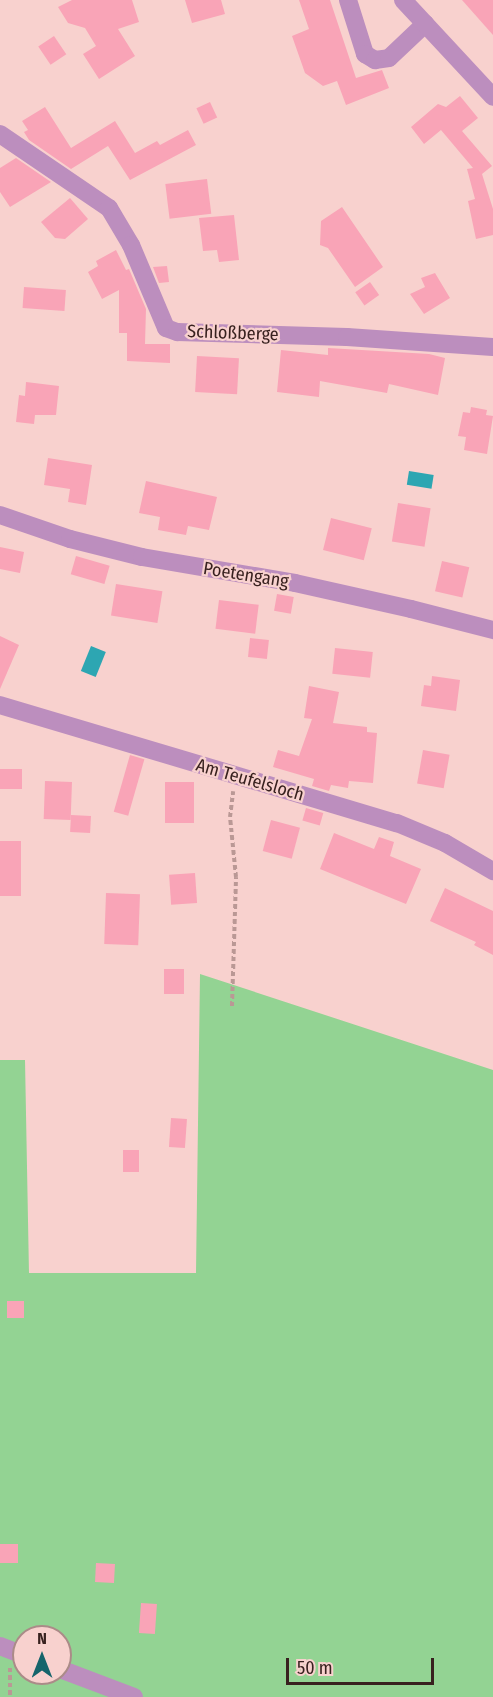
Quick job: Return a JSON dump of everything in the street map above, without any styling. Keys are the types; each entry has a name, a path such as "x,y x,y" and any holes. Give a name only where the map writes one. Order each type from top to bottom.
{"street":[{"path":"348,0 364,54 375,60 389,58 425,24"},
{"path":"403,0 493,97"},
{"name":"Schloßberge","path":"0,134 109,208 130,246 166,328 177,332 347,336 493,347"},
{"name":"Poetengang","path":"0,515 70,539 142,557 295,583 493,630"},
{"name":"Am Teufelsloch","path":"0,705 397,823 445,843 493,872"},
{"path":"72,1674 134,1697"}],"path":[{"path":"232,1005 236,877 230,817 234,775"},
{"path":"10,1697 11,1650"}],"green space":[{"path":"200,974 493,1070 493,1697 0,1697 0,1060 25,1060 29,1273 196,1273"}],"water":[{"path":"409,471 434,475 432,489 407,485"},
{"path":"91,646 106,652 96,677 81,671"}],"building":[{"path":"72,0 132,0 139,22 118,29 135,56 99,79 83,54 96,46 85,28 68,23 58,7"},
{"path":"185,0 221,0 225,14 192,23"},
{"path":"299,0 330,0 356,78 382,70 389,88 346,105 337,81 323,86 305,73 292,36 309,29"},
{"path":"462,0 493,0 493,35"},
{"path":"54,36 66,54 51,65 38,47"},
{"path":"460,96 478,118 462,131 492,166 482,174 493,209 493,235 476,239 468,201 475,199 467,169 473,168 441,130 424,144 411,127 438,104 446,107"},
{"path":"210,102 217,117 204,124 196,108"},
{"path":"45,107 71,148 115,121 135,153 157,141 160,145 188,130 196,145 130,180 108,146 71,169 29,140 24,132 28,130 22,121"},
{"path":"16,158 51,182 10,207 0,192 0,168"},
{"path":"207,179 211,214 170,219 165,184"},
{"path":"70,198 88,219 65,239 55,238 41,222"},
{"path":"342,207 383,267 355,287 328,248 320,245 321,221"},
{"path":"234,215 239,260 219,262 217,250 203,251 199,218"},
{"path":"116,250 126,270 129,269 146,309 145,344 170,344 170,363 127,361 127,333 119,333 119,290 102,299 88,272 98,266 96,261"},
{"path":"167,266 169,282 159,283 153,267"},
{"path":"435,273 450,298 424,314 410,294 425,287 421,278"},
{"path":"370,282 379,295 364,305 355,292"},
{"path":"24,287 66,290 64,311 23,308"},
{"path":"328,348 429,354 445,358 438,395 389,384 387,393 320,381 319,397 277,392 281,350 328,355"},
{"path":"197,356 239,358 237,394 195,392"},
{"path":"26,382 59,386 56,415 35,415 34,424 16,422 19,395 25,396"},
{"path":"471,407 487,410 486,415 493,416 487,454 464,450 466,437 458,436 463,412 470,413"},
{"path":"48,458 92,465 86,505 68,502 70,489 44,485"},
{"path":"146,481 217,497 209,530 188,526 186,535 158,530 160,517 139,513"},
{"path":"398,503 431,508 424,547 392,542"},
{"path":"331,518 372,528 364,560 323,550"},
{"path":"0,547 24,552 20,573 0,569"},
{"path":"76,556 110,566 104,584 71,574"},
{"path":"442,561 469,567 462,598 435,591"},
{"path":"116,584 162,591 157,623 111,616"},
{"path":"277,594 294,597 291,614 274,611"},
{"path":"219,600 259,605 255,634 215,629"},
{"path":"0,636 19,645 0,689"},
{"path":"250,638 269,640 267,659 248,657"},
{"path":"335,648 373,652 370,678 332,674"},
{"path":"432,676 460,680 456,711 421,706 424,685 431,686"},
{"path":"309,686 339,692 333,723 367,727 367,732 377,733 373,783 349,781 348,788 331,785 329,791 312,786 314,779 273,767 278,750 299,756 312,719 304,718"},
{"path":"423,750 450,755 444,788 417,783"},
{"path":"130,755 144,759 128,816 114,812"},
{"path":"0,769 22,769 22,789 0,789"},
{"path":"45,781 72,782 71,820 44,819"},
{"path":"165,782 194,782 194,823 165,823"},
{"path":"306,808 323,813 320,825 302,820"},
{"path":"71,815 91,816 90,833 70,832"},
{"path":"271,820 300,828 292,859 263,851"},
{"path":"334,833 374,849 379,837 394,842 390,856 421,869 406,904 320,869"},
{"path":"0,841 21,841 21,896 0,896"},
{"path":"195,873 197,903 171,905 169,875"},
{"path":"445,888 493,911 493,955 474,945 476,942 430,921"},
{"path":"106,893 140,894 138,945 104,944"},
{"path":"164,969 184,969 184,994 164,994"},
{"path":"171,1118 187,1119 185,1148 169,1147"},
{"path":"123,1150 139,1150 139,1172 123,1172"},
{"path":"7,1301 24,1301 24,1318 7,1318"},
{"path":"0,1544 18,1544 18,1563 0,1563"},
{"path":"96,1563 115,1564 114,1583 95,1582"},
{"path":"141,1603 157,1604 155,1634 139,1633"}]}
